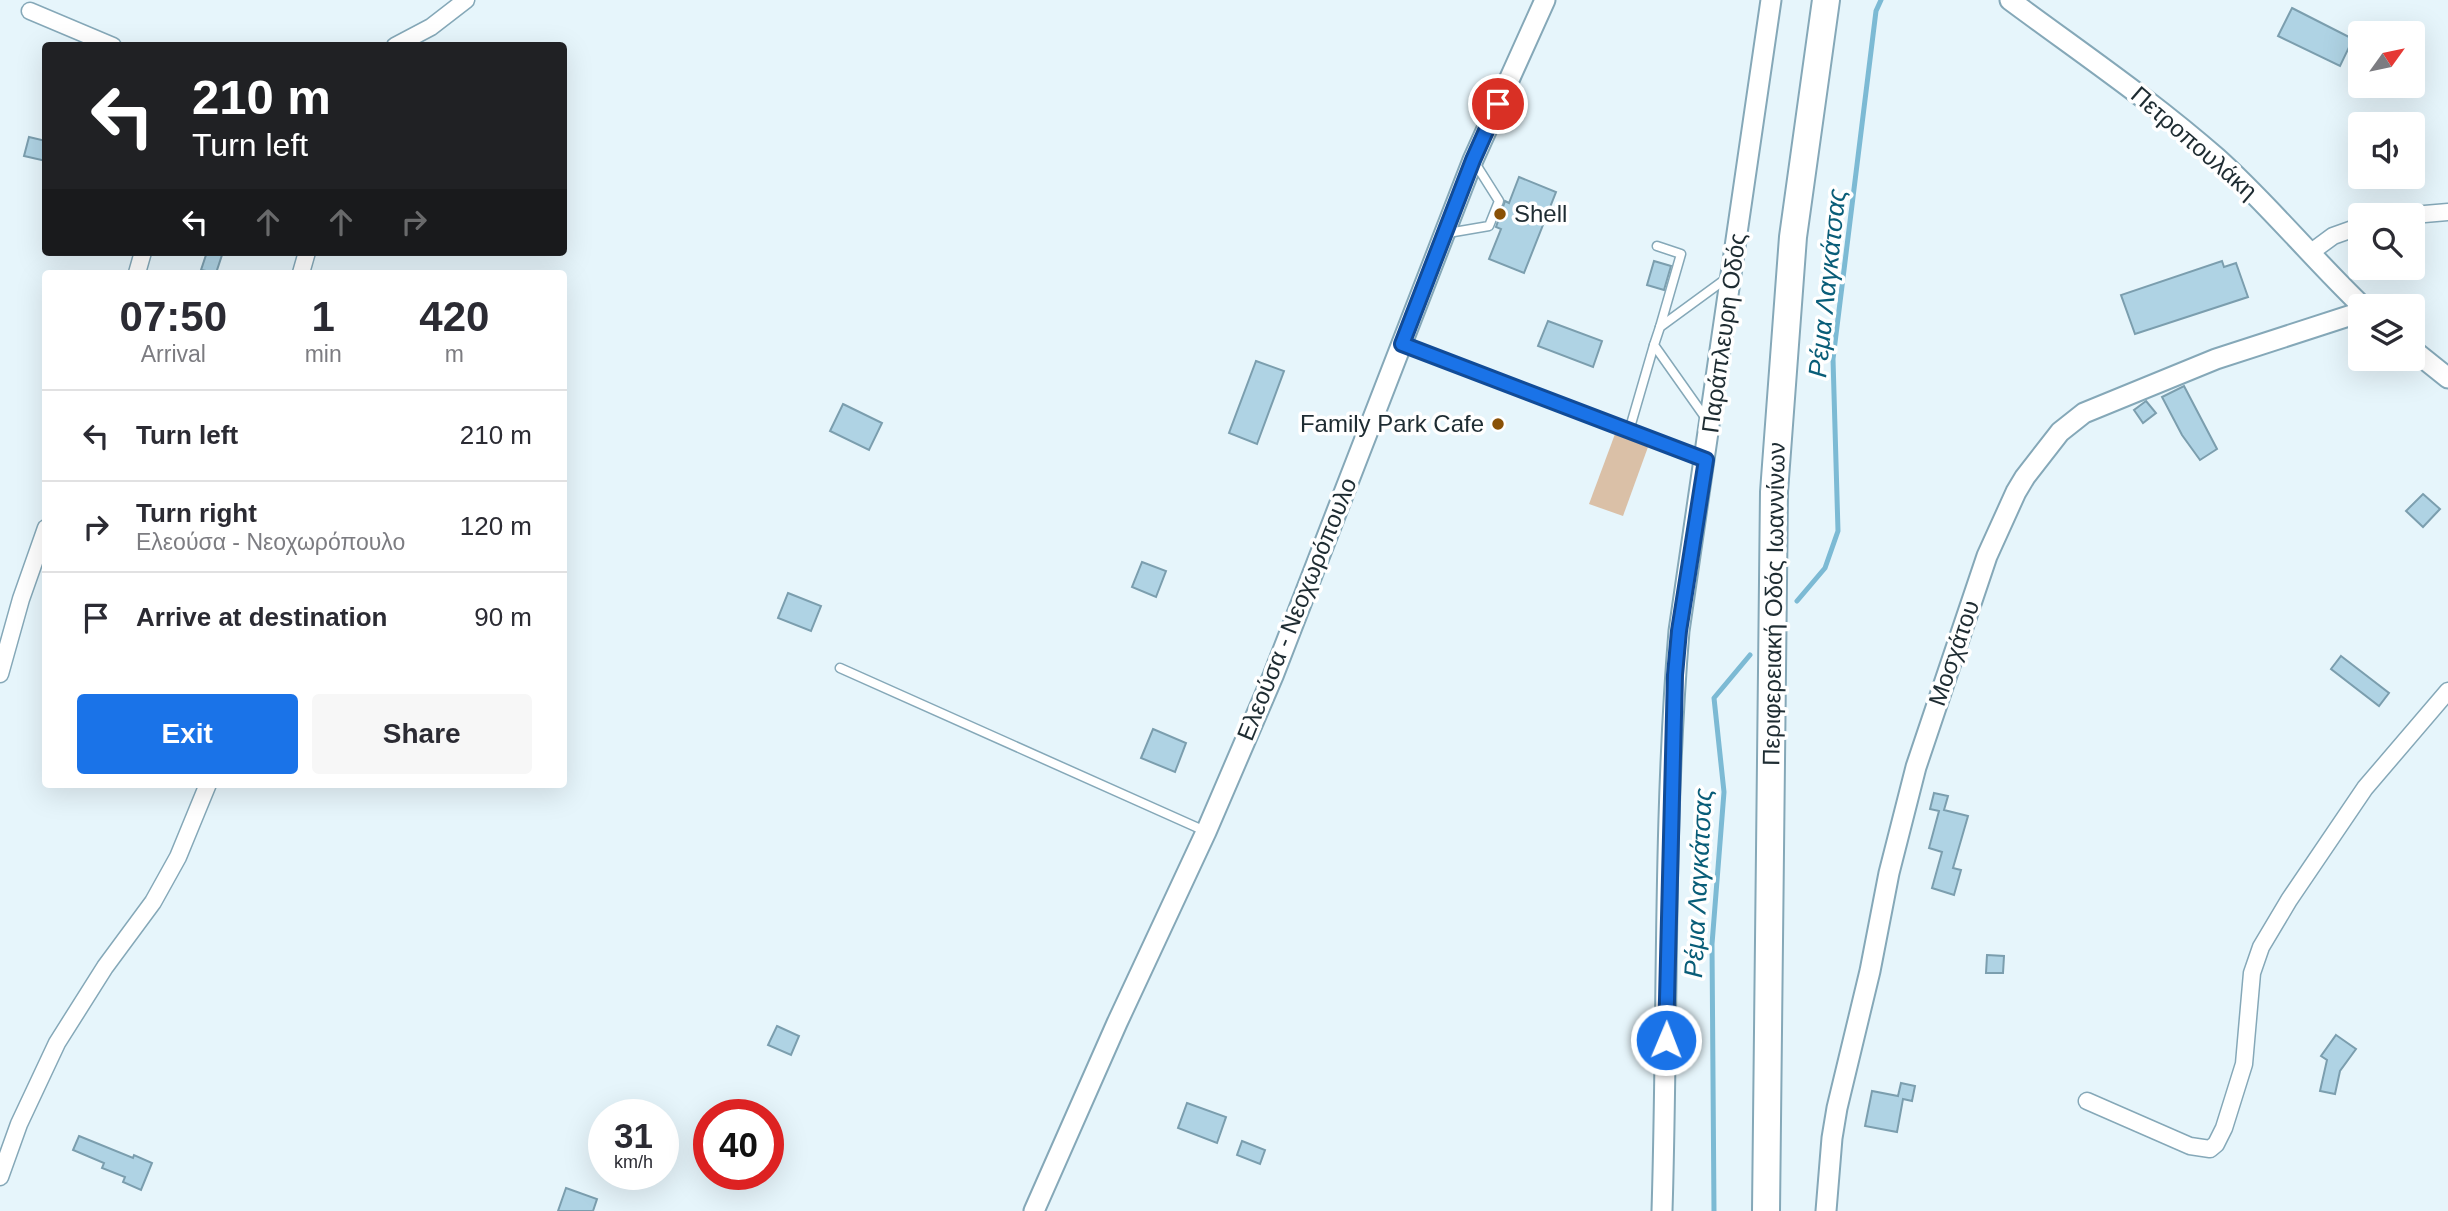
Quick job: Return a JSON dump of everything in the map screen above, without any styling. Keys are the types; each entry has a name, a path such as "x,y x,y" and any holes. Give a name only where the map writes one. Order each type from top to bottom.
{"highway":[{"name":"Περιφερειακή Οδός Ιωαννίνων","path":"1766,1211 1774,492 1793,237 1826,0"}],"street":[{"path":"403,42 431,27 467,0"},
{"name":"Ελεούσα - Νεοχωρόπουλο","path":"1034,1211 1112,1034 1206,832 1278,664 1473,160 1545,0"},
{"name":"Παράπλευρη Οδός","path":"1662,1211 1675,675 1679,631 1771,0"},
{"name":"Πετροπουλάκη","path":"2010,0 2122,81 2188,133 2246,186 2350,294"},
{"path":"30,11 104,42"},
{"path":"2425,214 2448,212"},
{"path":"2310,253 2333,236 2348,231"},
{"name":"Μοσχάτου","path":"1826,1211 1837,1108 1905,807 1979,576 2015,492 2054,439 2084,413 2216,359 2348,316"},
{"path":"2425,360 2448,378"},
{"path":"0,674 21,599 42,539"},
{"path":"2087,1101 2190,1146 2204,1150 2216,1144 2224,1128 2244,1064 2252,973 2258,953 2289,900 2365,788 2448,691"},
{"path":"0,1177 19,1124 57,1043 105,967 153,902 178,857 206,788"}],"lane":[{"path":"1445,234 1489,226 1499,201 1473,160"},
{"path":"1629,431 1681,254 1657,246"},
{"path":"1660,327 1732,274"},
{"path":"1402,344 1706,460"},
{"path":"1654,345 1711,425"},
{"path":"840,668 1206,832"}],"shaded area":[{"path":"1615,434 1648,447 1623,516 1589,504"}],"building":[{"path":"2292,8 2348,36 2348,49 2340,66 2278,36"},
{"path":"29,137 42,140 42,160 24,156"},
{"path":"1519,177 1556,192 1524,273 1489,259 1501,229 1496,227 1505,201 1509,203"},
{"path":"206,256 222,256 217,270 201,270"},
{"path":"1654,261 1671,266 1664,290 1647,285"},
{"path":"2222,261 2224,267 2236,263 2248,297 2135,334 2121,295"},
{"path":"1548,321 1602,341 1593,367 1538,346"},
{"path":"1256,361 1284,371 1257,444 1229,433"},
{"path":"2184,386 2217,449 2200,460 2182,435 2162,397"},
{"path":"2146,401 2156,413 2143,423 2134,410"},
{"path":"843,404 882,423 869,450 830,431"},
{"path":"2423,494 2440,509 2423,527 2406,511"},
{"path":"1142,562 1166,571 1156,597 1132,587"},
{"path":"788,593 821,606 811,631 778,618"},
{"path":"2341,656 2389,693 2379,706 2331,669"},
{"path":"1153,729 1186,743 1175,772 1141,758"},
{"path":"1934,793 1948,796 1944,810 1968,816 1953,868 1961,870 1954,895 1932,888 1942,852 1929,848 1939,811 1930,809"},
{"path":"1987,955 2004,956 2003,973 1986,973"},
{"path":"777,1026 799,1036 791,1055 768,1045"},
{"path":"2336,1035 2356,1049 2340,1071 2335,1094 2320,1091 2327,1060 2321,1056"},
{"path":"1901,1083 1915,1086 1912,1101 1903,1099 1897,1132 1865,1126 1872,1091 1898,1096"},
{"path":"1187,1103 1226,1117 1217,1143 1178,1128"},
{"path":"79,1136 152,1163 141,1190 123,1182 125,1177 102,1168 104,1163 73,1150"},
{"path":"1242,1141 1265,1150 1260,1164 1237,1155"},
{"path":"566,1188 597,1199 593,1211 558,1211"}],"waterway":[{"name":"Ρέμα Λαγκάτσας","path":"1797,601 1825,568 1838,531 1833,359 1876,11 1881,0"},
{"name":"Ρέμα Λαγκάτσας","path":"1714,1211 1712,944 1724,792 1714,698 1750,655"}],"place":[{"name":"Shell","path":"1500,214"},
{"name":"Family Park Cafe","path":"1498,424"}],"route":[{"path":"1498,104 1473,160 1402,344 1706,460 1679,631 1675,675 1666,1040"}]}
